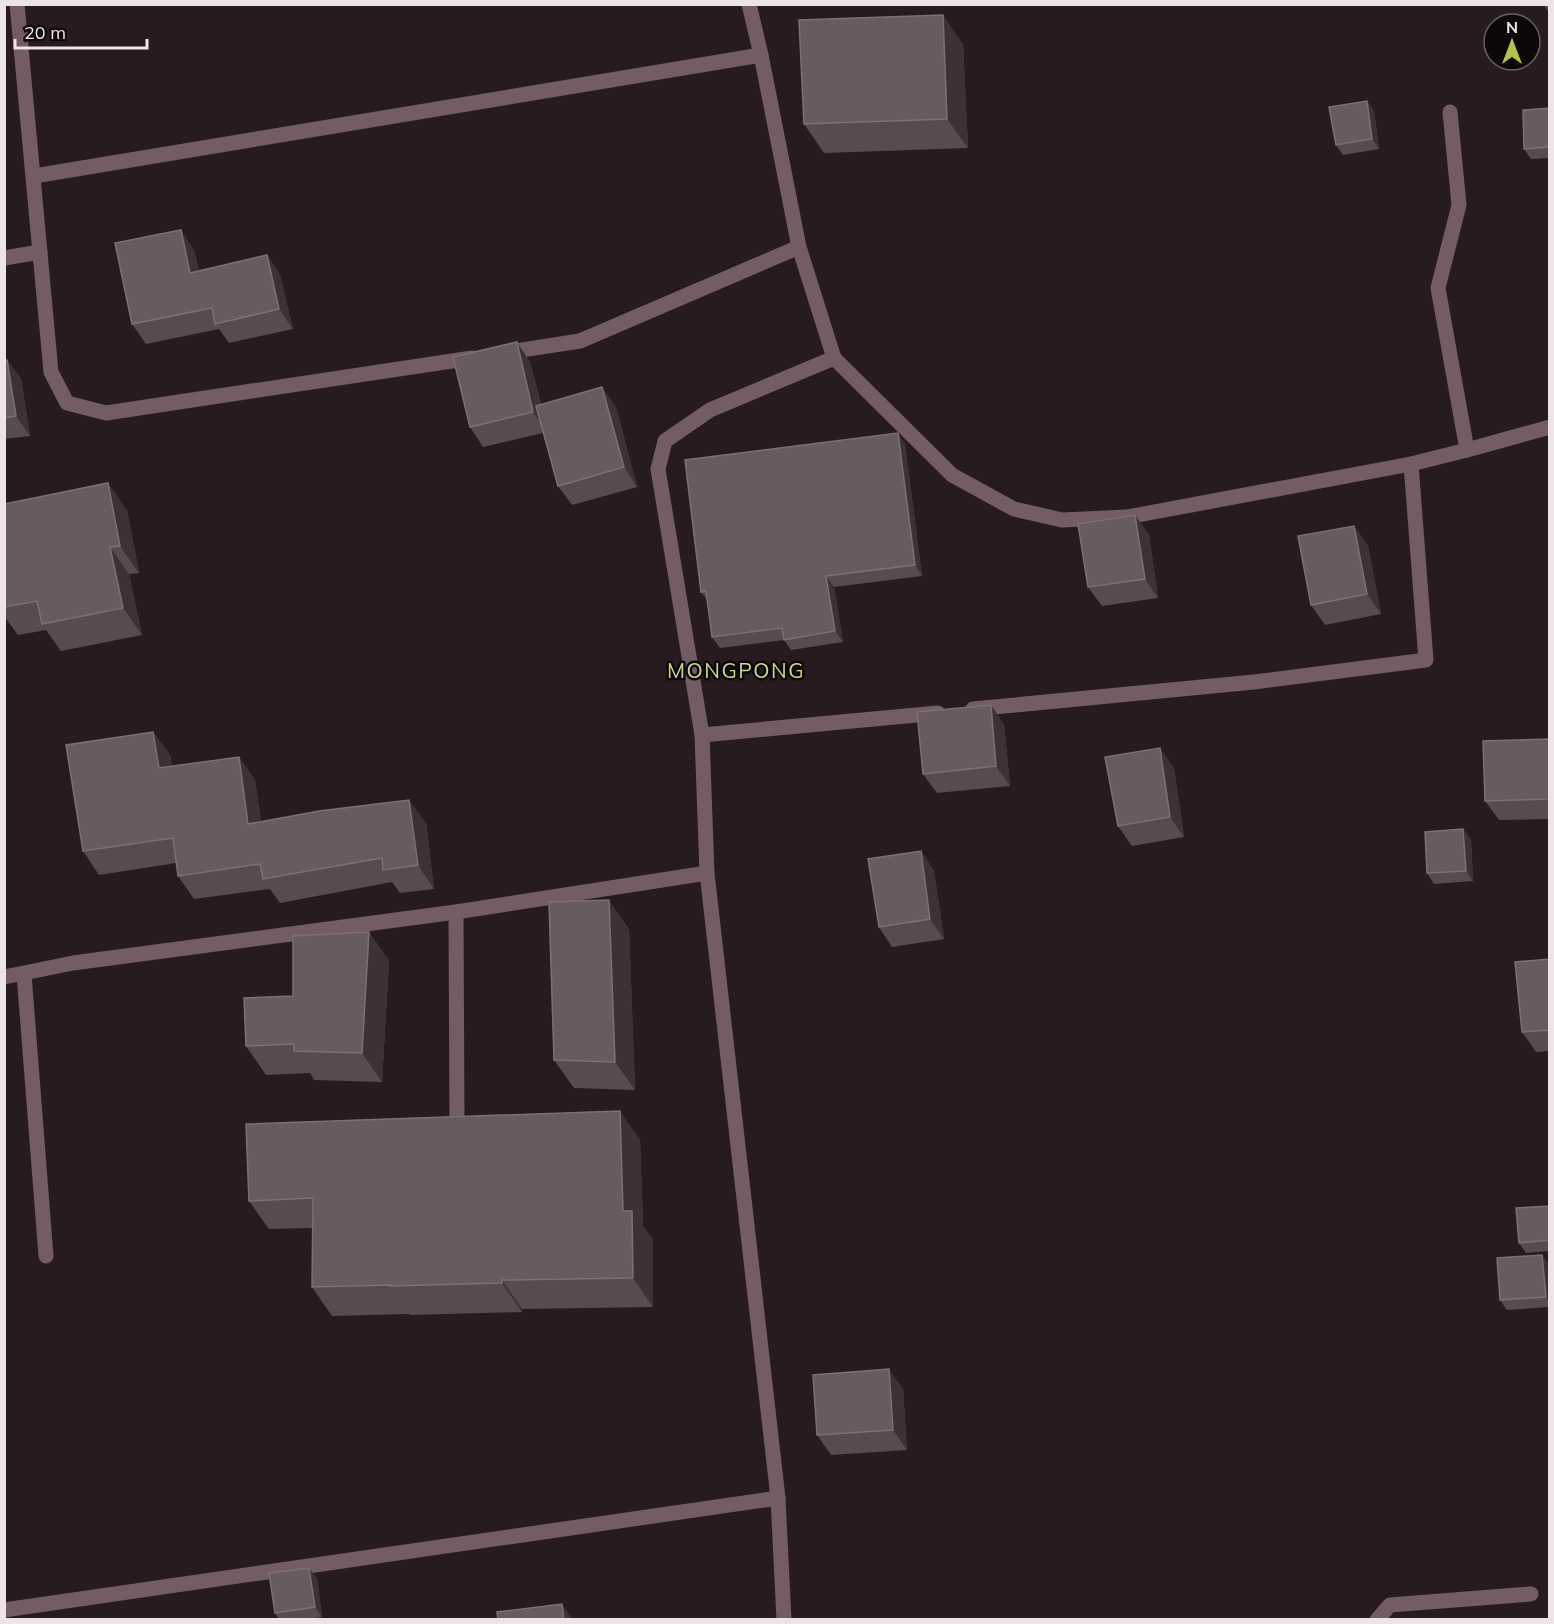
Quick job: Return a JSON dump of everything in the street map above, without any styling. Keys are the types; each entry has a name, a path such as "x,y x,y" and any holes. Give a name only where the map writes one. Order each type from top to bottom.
{"street":[{"path":"17,4 51,372 67,404 105,413 580,341 799,247"},
{"path":"749,4 799,247 834,358 952,475 1014,509 1062,520 1127,517 1411,464 1550,427"},
{"path":"34,176 761,55"},
{"path":"1450,112 1459,205 1438,288 1467,450"},
{"path":"4,258 40,252"},
{"path":"784,1620 778,1498 707,873 702,735 658,469 665,441 710,410 834,358"},
{"path":"702,735 1254,682 1426,660 1411,464"},
{"path":"4,977 73,963 456,912 707,873"},
{"path":"456,912 457,1125"},
{"path":"24,974 46,1256"},
{"path":"4,1610 778,1498"},
{"path":"1377,1620 1390,1605 1530,1594"}],"building":[{"path":"943,15 947,119 804,124 799,20"},
{"path":"1367,101 1372,139 1336,145 1329,107"},
{"path":"1550,108 1550,147 1524,149 1523,110"},
{"path":"181,230 190,273 267,255 279,309 215,324 212,308 132,324 115,243"},
{"path":"517,342 533,412 470,427 453,357"},
{"path":"4,360 7,360 16,416 4,418"},
{"path":"602,387 624,467 558,486 536,406"},
{"path":"898,433 915,565 826,576 835,631 784,640 782,628 712,637 706,591 701,592 685,460"},
{"path":"108,483 120,546 110,547 123,608 42,624 37,601 4,607 4,504"},
{"path":"1135,515 1145,579 1088,587 1078,524"},
{"path":"1354,526 1367,594 1311,605 1298,536"},
{"path":"991,705 996,766 923,774 917,712"},
{"path":"153,732 159,768 239,757 248,824 319,811 409,800 418,865 383,870 382,858 263,879 260,864 178,876 173,838 83,851 66,745"},
{"path":"1550,739 1550,799 1485,801 1483,741"},
{"path":"1160,748 1170,817 1118,826 1105,757"},
{"path":"1463,829 1466,871 1427,873 1425,832"},
{"path":"921,851 930,919 879,927 868,859"},
{"path":"609,900 615,1062 554,1060 549,902"},
{"path":"369,932 362,1053 294,1051 294,1044 246,1046 244,998 293,996 293,936"},
{"path":"1550,959 1550,1030 1522,1032 1515,962"},
{"path":"620,1111 623,1211 632,1211 633,1278 312,1287 313,1198 249,1201 246,1124"},
{"path":"1550,1206 1550,1240 1519,1243 1516,1208"},
{"path":"1542,1255 1546,1297 1500,1300 1497,1258"},
{"path":"889,1369 893,1430 817,1435 813,1375"},
{"path":"309,1568 315,1607 275,1613 269,1573"},
{"path":"562,1604 564,1620 498,1620 497,1612"}],"district":[{"name":"MONGPONG","path":"736,670"}]}
